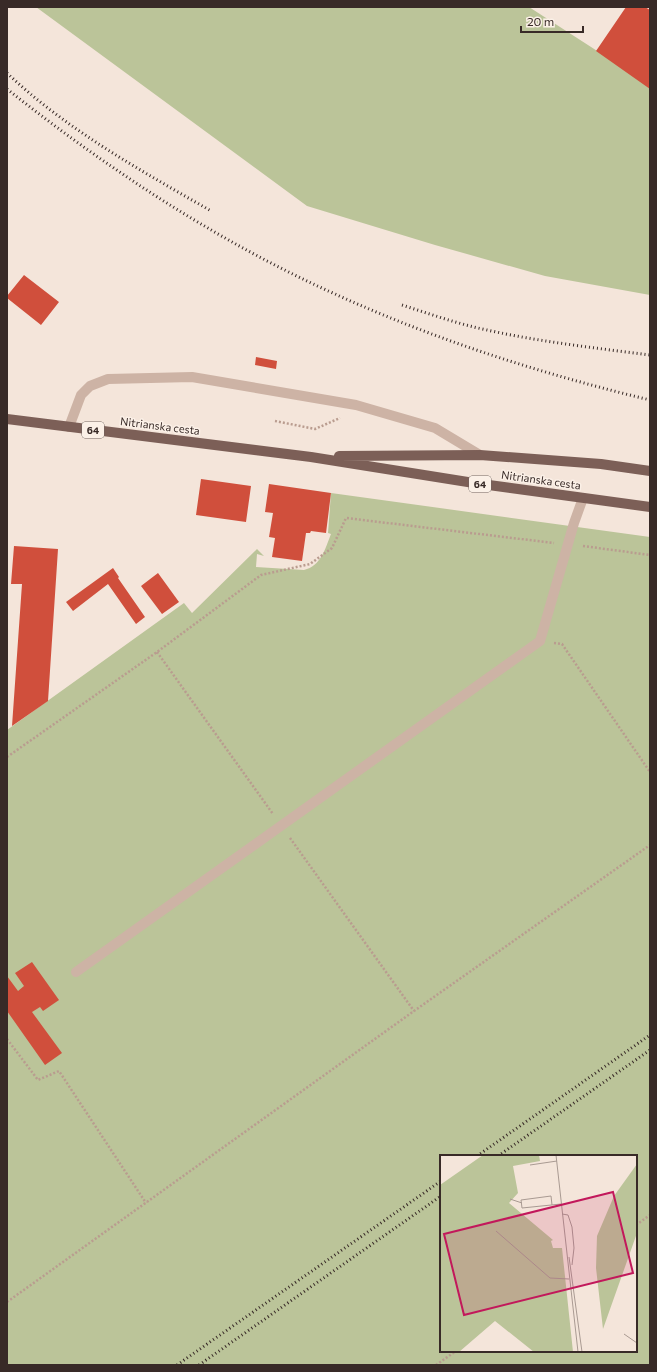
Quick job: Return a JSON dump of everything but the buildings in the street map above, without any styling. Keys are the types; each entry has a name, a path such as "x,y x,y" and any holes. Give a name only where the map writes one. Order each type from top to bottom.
{"main road":[{"name":"Nitrianska cesta","path":"7,419 311,457 474,483 650,507"},
{"name":"Nitrianska cesta","path":"311,457 480,455 601,464 650,471"}],"lane":[{"path":"69,427 81,395 90,386 108,379 192,377 356,405 435,428 480,455"},
{"path":"76,972 540,641 583,498"}],"path":[{"path":"275,422 315,429 366,408"},
{"path":"7,757 157,652 261,575 310,564 332,548 346,518 568,544 650,556"},
{"path":"540,641 562,644 650,772"},
{"path":"7,1302 650,845"},
{"path":"7,1039 38,1080 59,1071 146,1202"},
{"path":"637,1224 650,1215"},
{"path":"436,1365 455,1352"}],"green space":[{"path":"36,7 529,7 650,85 650,295 545,276 435,245 307,206"},
{"path":"331,493 650,537 650,1365 7,1365 7,730 184,603 192,613 257,549 264,556 257,554 256,567 304,570 315,565 322,556 331,534 328,533"}],"railway":[{"path":"7,73 30,94 79,131 131,164 211,211"},
{"path":"7,89 84,147 165,202 248,251 291,273 373,311 451,341 569,379 650,400"},
{"path":"402,305 476,328 528,338 650,355"},
{"path":"478,1155 650,1035"},
{"path":"499,1155 650,1050"},
{"path":"177,1365 440,1182"},
{"path":"199,1365 440,1197"}]}
